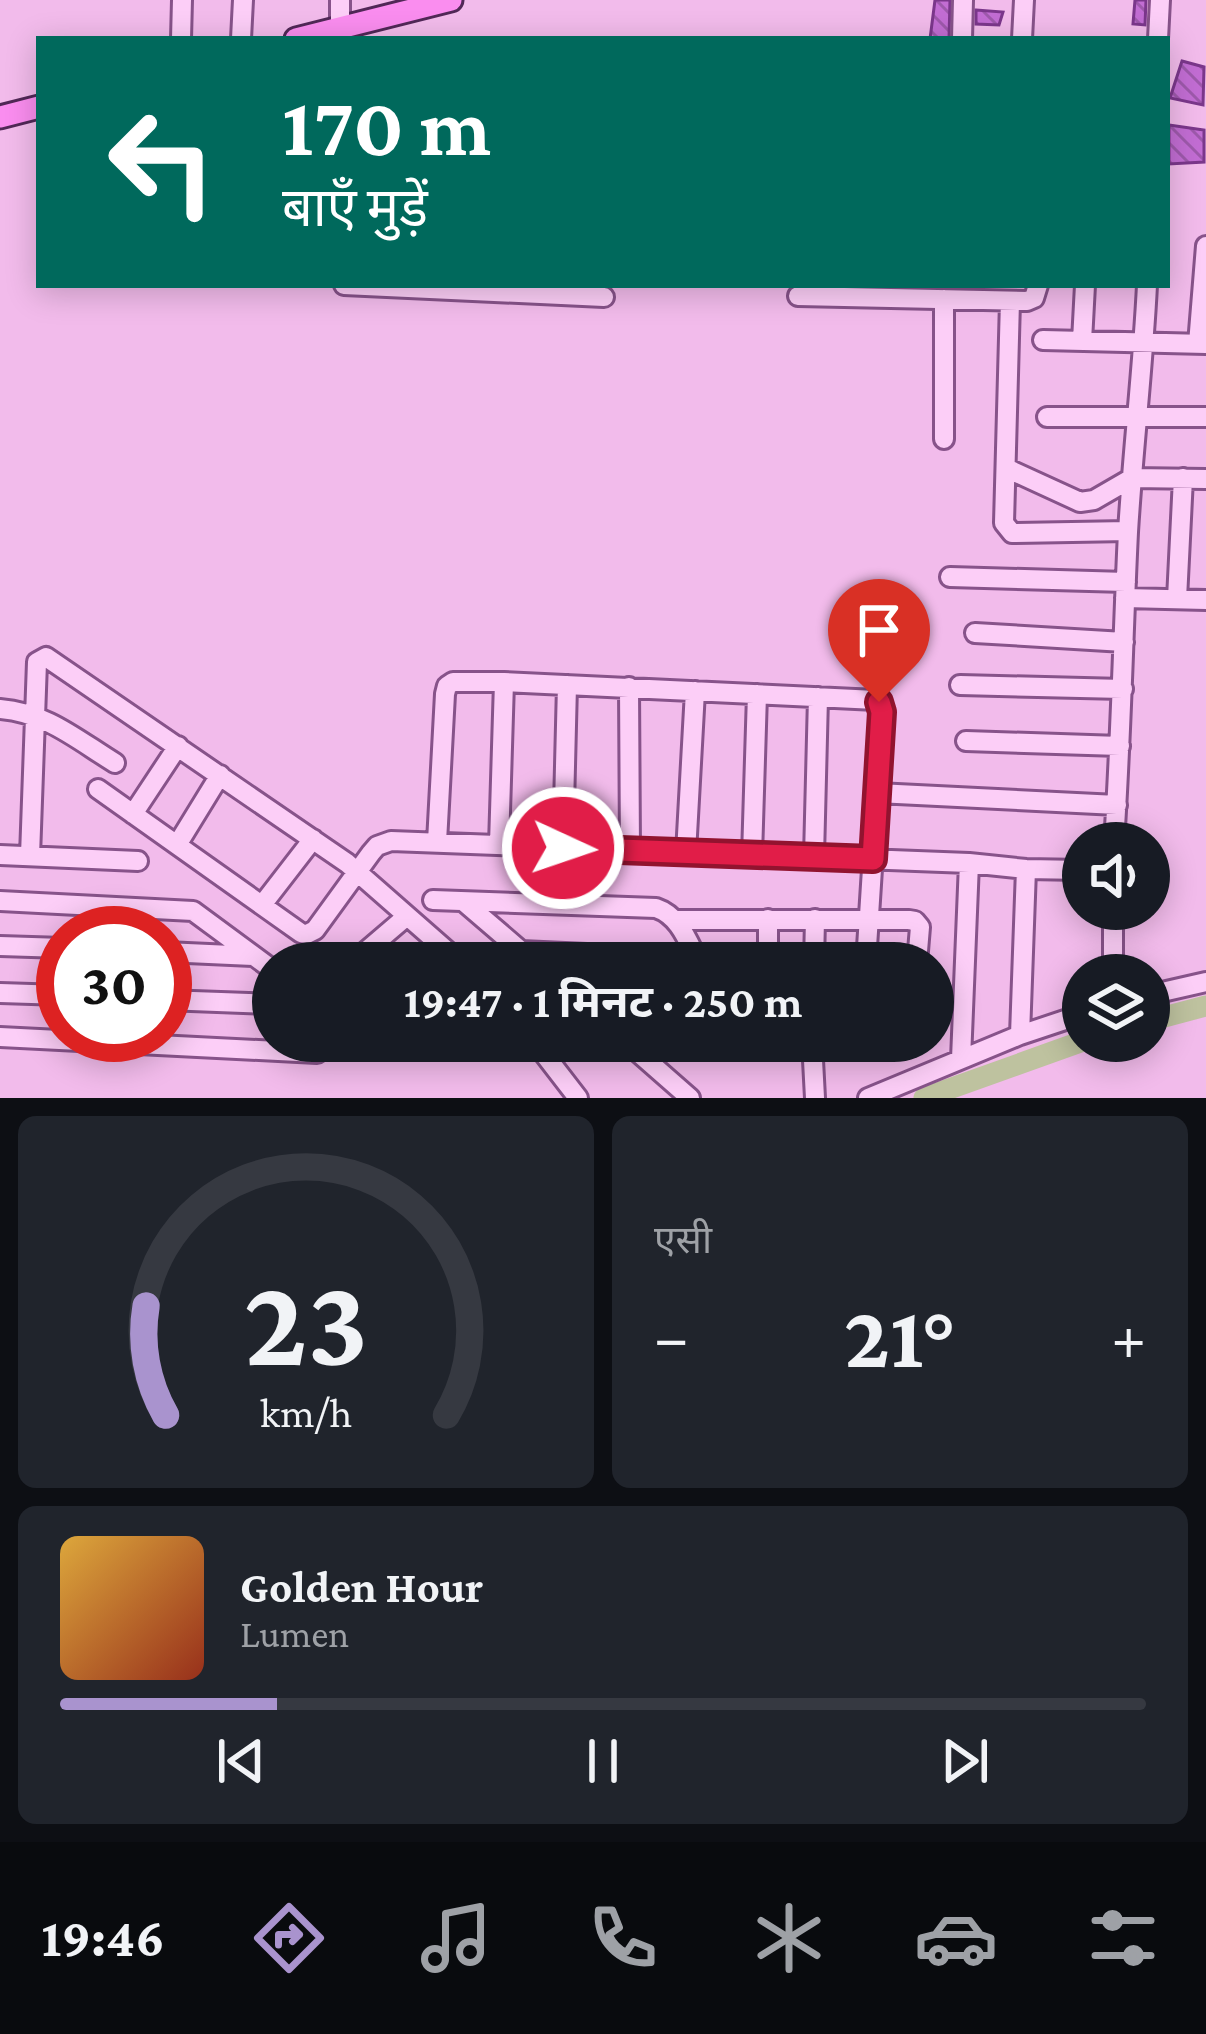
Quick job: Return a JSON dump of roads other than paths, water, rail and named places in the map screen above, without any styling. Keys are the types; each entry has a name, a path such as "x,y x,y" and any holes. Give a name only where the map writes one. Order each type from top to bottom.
{"main road":[{"path":"308,36 404,6 452,0"},
{"path":"0,117 36,108"}],"street":[{"path":"181,36 182,0"},
{"path":"241,36 243,0"},
{"path":"340,0 340,28"},
{"path":"962,36 963,0"},
{"path":"1022,36 1024,0"},
{"path":"1159,36 1160,0"},
{"path":"1042,340 1202,344 1206,246"},
{"path":"500,288 604,299"},
{"path":"798,296 1027,301 1034,298 1037,288"},
{"path":"1082,341 1084,288"},
{"path":"1116,822 1128,531 1147,288"},
{"path":"944,299 944,439"},
{"path":"1010,301 1004,524 1012,533 1128,531"},
{"path":"1047,416 1206,417"},
{"path":"1006,467 1080,502 1094,500 1132,478 1206,479"},
{"path":"1177,598 1183,478"},
{"path":"950,577 1206,600"},
{"path":"975,633 1124,642"},
{"path":"30,856 37,662 46,656 313,839 356,871 432,942"},
{"path":"437,842 447,686 453,682 871,699 879,702 882,712 867,942"},
{"path":"499,844 504,682"},
{"path":"563,848 567,685"},
{"path":"960,686 1123,689"},
{"path":"629,688 630,850"},
{"path":"686,853 695,691"},
{"path":"752,856 757,694"},
{"path":"814,857 818,697"},
{"path":"0,709 35,714 115,764"},
{"path":"966,741 1120,746"},
{"path":"133,814 178,746"},
{"path":"177,845 220,776"},
{"path":"98,789 308,934 384,842 1062,870"},
{"path":"877,793 1117,805"},
{"path":"262,905 313,839"},
{"path":"0,855 139,861"},
{"path":"961,1059 969,863"},
{"path":"1020,1035 1026,869"},
{"path":"0,901 193,910 252,955"},
{"path":"433,901 656,908 676,920 688,942"},
{"path":"464,902 511,942"},
{"path":"377,942 407,916"},
{"path":"768,919 768,942"},
{"path":"814,942 815,919"},
{"path":"676,920 909,920 918,924 918,942"},
{"path":"0,946 36,947"},
{"path":"192,953 252,956"},
{"path":"1170,990 1206,982"},
{"path":"0,993 36,994"},
{"path":"192,1001 252,1003"},
{"path":"868,1098 1062,1021"},
{"path":"0,1036 252,1050"},
{"path":"550,1062 578,1098"},
{"path":"649,1062 690,1098"},
{"path":"813,1062 815,1098"}],"waterway":[{"path":"1170,1015 1206,1006"},
{"path":"924,1098 1062,1049"}]}
